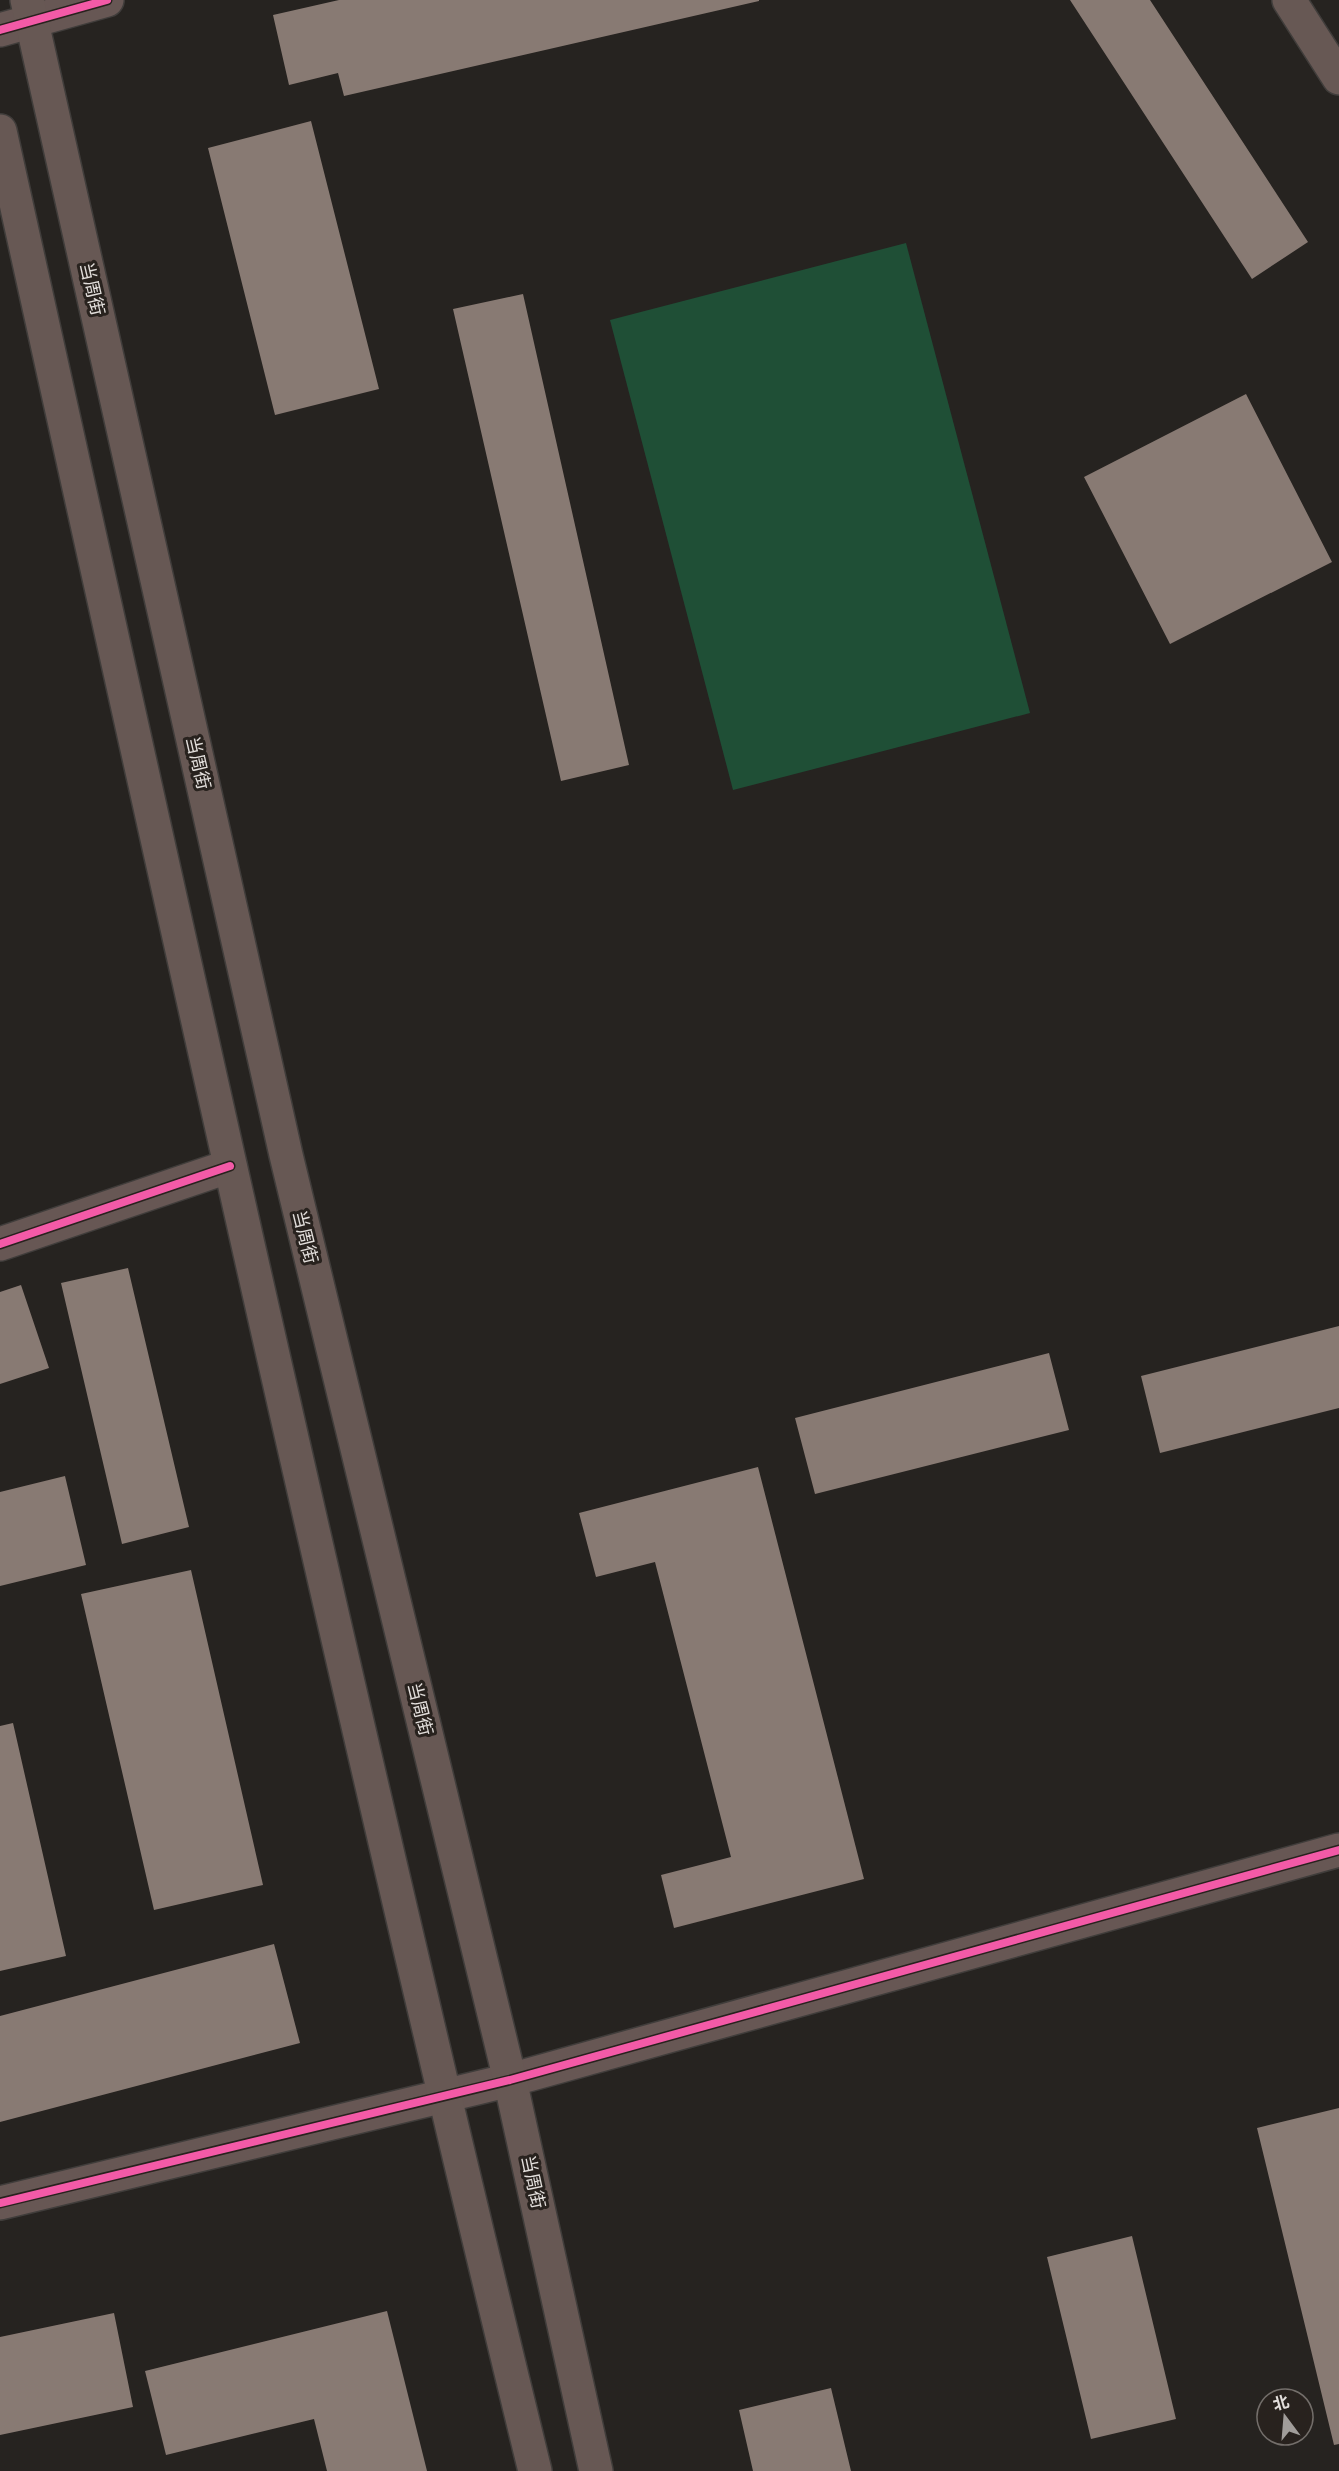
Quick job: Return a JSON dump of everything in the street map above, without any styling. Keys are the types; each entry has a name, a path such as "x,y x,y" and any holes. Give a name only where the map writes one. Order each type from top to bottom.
{"main road":[{"path":"1289,0 1339,78"},
{"name":"当周街","path":"30,10 286,1155 510,2080 596,2471"},
{"path":"0,131 230,1167 443,2097 535,2471"}],"street":[{"path":"0,30 30,10 107,0"},
{"path":"0,1244 230,1167"},
{"path":"0,2203 510,2080 1339,1850"}],"green space":[{"path":"906,243 1030,713 733,790 610,320"}],"building":[{"path":"339,0 759,1 344,96 338,73 289,85 273,15"},
{"path":"1070,0 1150,0 1308,242 1252,279"},
{"path":"311,121 379,389 275,415 208,148"},
{"path":"523,294 629,765 561,781 453,309"},
{"path":"1246,394 1332,562 1170,644 1084,477"},
{"path":"128,1268 189,1527 122,1544 61,1283"},
{"path":"21,1285 49,1368 0,1384 0,1292"},
{"path":"1339,1326 1339,1408 1160,1453 1141,1376"},
{"path":"1049,1353 1069,1430 815,1494 795,1418"},
{"path":"758,1467 864,1879 674,1928 661,1875 731,1857 655,1562 596,1577 579,1513"},
{"path":"65,1476 86,1565 0,1586 0,1492"},
{"path":"191,1570 263,1885 154,1910 81,1594"},
{"path":"13,1723 66,1956 0,1971 0,1726"},
{"path":"274,1944 300,2043 0,2122 0,2016"},
{"path":"1339,2108 1339,2444 1334,2445 1257,2128"},
{"path":"1132,2236 1176,2419 1091,2439 1047,2257"},
{"path":"387,2311 427,2471 327,2471 314,2419 166,2455 145,2371"},
{"path":"114,2313 133,2407 0,2435 0,2337"},
{"path":"831,2388 851,2471 753,2471 739,2410"}],"cycle path":[{"path":"0,30 107,0"},
{"path":"0,1244 230,1166"},
{"path":"0,2203 510,2080 1339,1850"}]}
